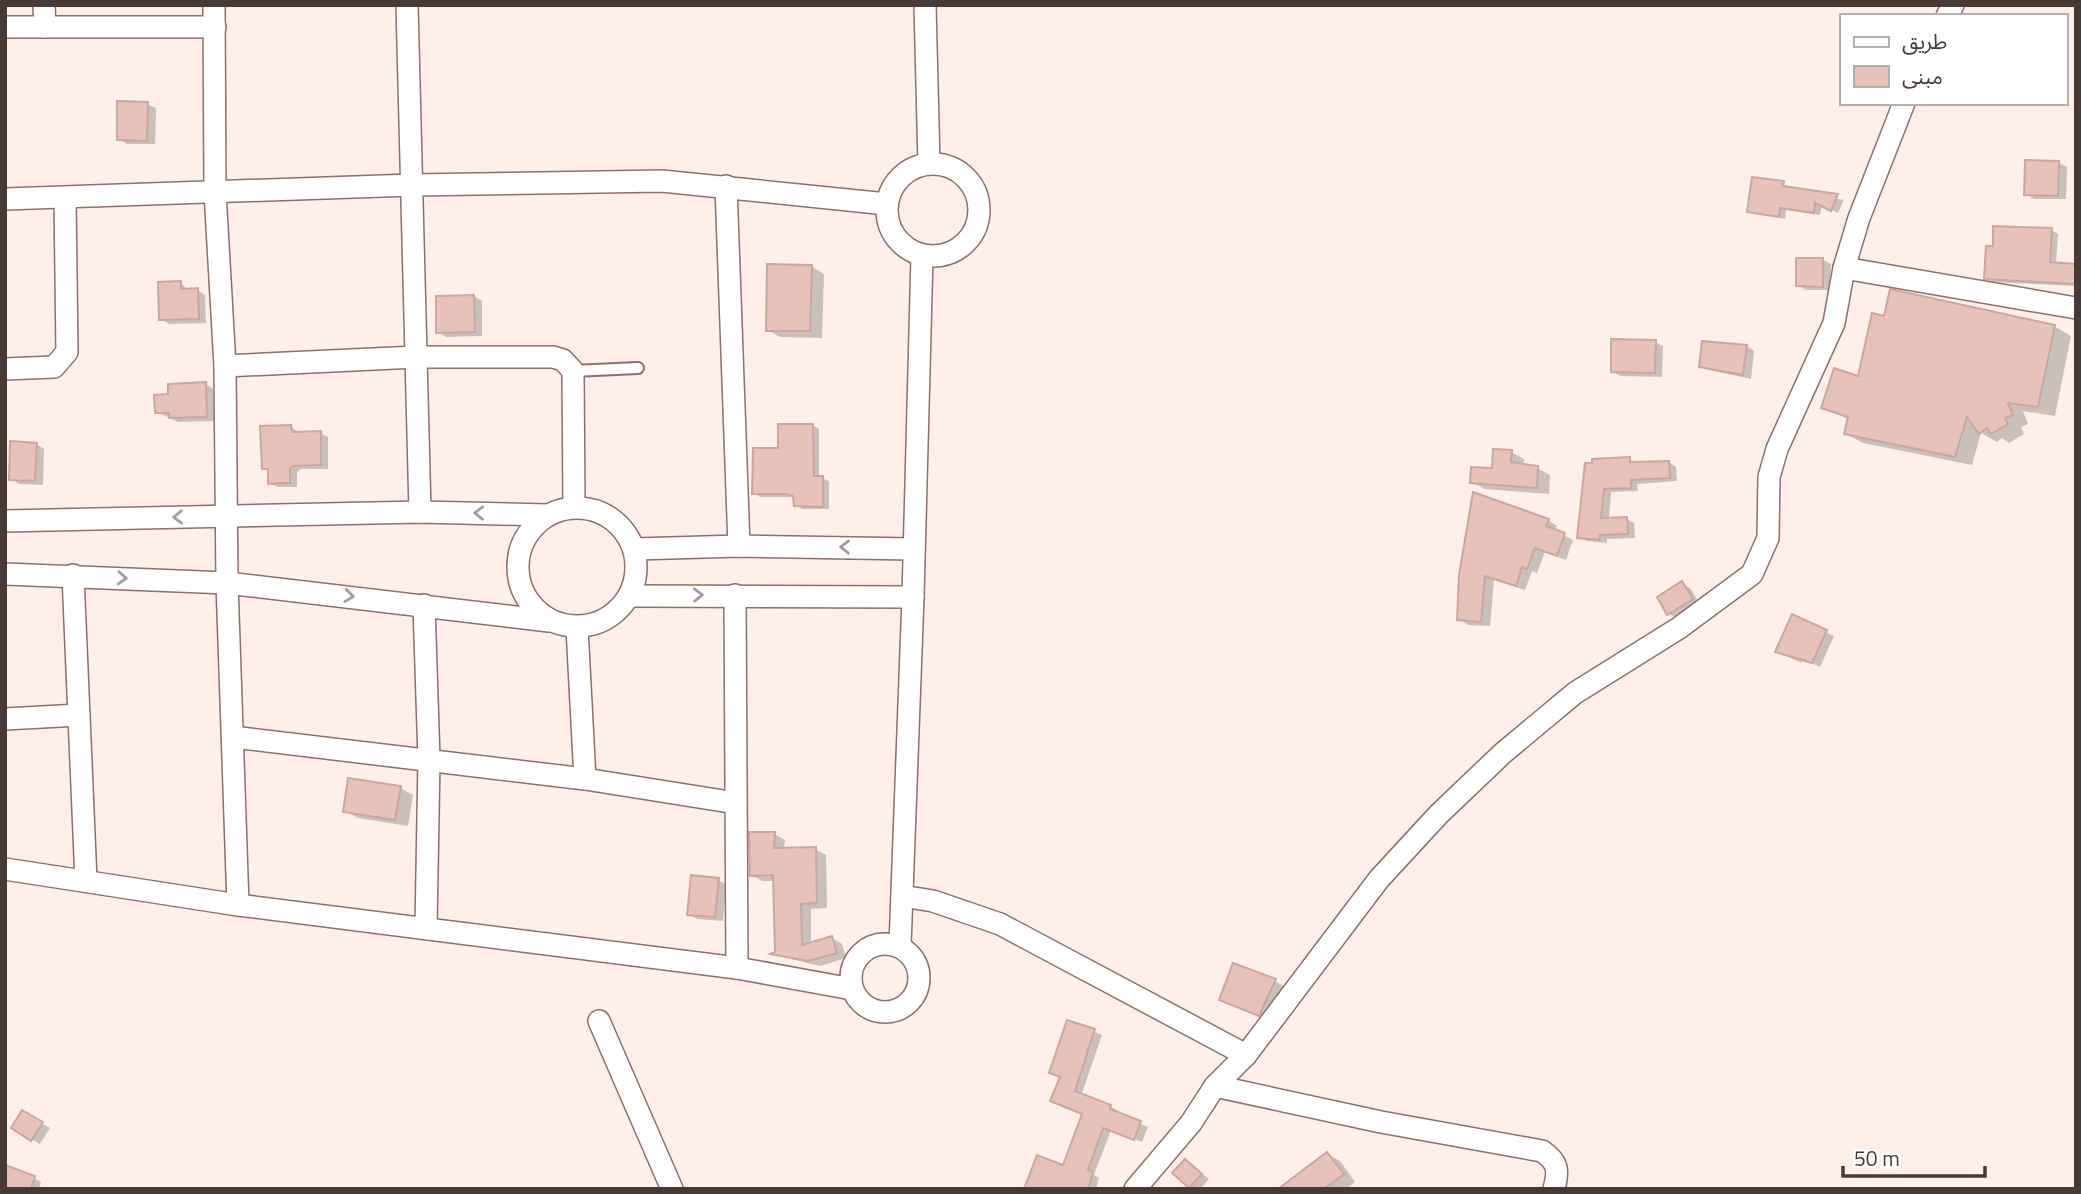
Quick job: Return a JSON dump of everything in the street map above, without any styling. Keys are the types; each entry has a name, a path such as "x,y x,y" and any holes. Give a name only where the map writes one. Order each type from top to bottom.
{"street":[{"path":"44,5 45,27"},
{"path":"214,5 215,192 225,366 227,583 238,905"},
{"path":"407,5 420,512"},
{"path":"925,5 929,164"},
{"path":"5,27 215,27"},
{"path":"1135,1189 1191,1123 1215,1086 1246,1055 1379,879 1439,814 1503,753 1575,693 1697,616 1752,574 1768,538 1769,477 1777,449 1834,323 1844,268 1859,218 1902,105"},
{"path":"929,164 952,167 970,181 979,202 977,226 965,245 944,256 922,256 901,245 888,226 887,204 891,188 901,176 914,168 929,164"},
{"path":"5,199 412,185 662,181 887,204"},
{"path":"726,186 739,546"},
{"path":"5,369 54,367 67,352 65,198"},
{"path":"900,946 914,597 913,549 922,256"},
{"path":"1844,268 2076,307"},
{"path":"225,366 416,357 553,357 564,360 573,371 575,507"},
{"path":"5,521 420,512 547,515 575,507 594,509 612,518 626,532 635,550 636,573 630,596 607,618 598,624 577,628 549,621 227,583 5,574"},
{"path":"547,515 531,529 521,547 517,569 521,589 533,608 549,621"},
{"path":"635,550 739,546 913,549"},
{"path":"73,575 86,881"},
{"path":"630,596 735,594 914,597"},
{"path":"735,594 737,968"},
{"path":"424,605 429,760 426,928"},
{"path":"577,628 585,779"},
{"path":"5,719 79,715"},
{"path":"233,737 585,779 736,803"},
{"path":"5,869 238,905 737,968 852,989"},
{"path":"902,895 933,901 1000,924 1246,1055"},
{"path":"877,945 900,946 913,957 920,973 918,990 908,1004 893,1013 876,1012 861,1003 852,989 851,973 857,958 877,945"},
{"path":"598,1021 672,1189"},
{"path":"1215,1086 1381,1122 1542,1151 1553,1158 1558,1168 1555,1189"}],"lane":[{"path":"573,371 638,368"}],"building":[{"path":"117,101 148,102 147,141 117,140"},
{"path":"2025,160 2059,161 2058,196 2024,195"},
{"path":"1752,177 1784,181 1783,186 1838,194 1831,211 1815,203 1814,213 1780,208 1779,217 1747,212"},
{"path":"1993,226 2052,228 2050,262 2076,264 2076,284 1984,279 1986,246 1993,246"},
{"path":"1796,258 1823,258 1823,287 1796,286"},
{"path":"767,264 812,265 810,331 766,331"},
{"path":"181,281 181,289 198,288 199,319 159,320 158,282"},
{"path":"1890,289 2055,325 2038,407 2008,403 2013,415 2005,418 2008,424 1991,434 1987,428 1979,434 1967,417 1955,457 1844,434 1848,417 1821,408 1834,368 1858,376 1872,313 1884,316"},
{"path":"474,295 475,332 436,333 436,296"},
{"path":"1611,339 1656,340 1655,373 1611,372"},
{"path":"1702,341 1747,345 1743,375 1699,367"},
{"path":"206,382 207,417 169,418 169,413 155,413 154,395 168,394 168,384"},
{"path":"778,424 813,424 814,476 823,476 823,507 794,506 793,496 785,494 752,494 753,448 778,448"},
{"path":"291,425 292,432 321,431 321,465 293,466 290,468 290,483 268,484 268,469 262,469 260,426"},
{"path":"10,441 37,443 35,481 9,480"},
{"path":"1493,449 1512,450 1511,462 1538,466 1537,488 1470,483 1471,467 1492,468"},
{"path":"1630,457 1630,462 1669,461 1670,478 1631,480 1631,488 1604,489 1601,518 1627,517 1628,534 1600,535 1599,540 1577,538 1585,463 1592,463 1592,459"},
{"path":"1473,492 1549,519 1546,526 1565,533 1557,556 1535,548 1527,569 1522,567 1516,586 1485,576 1481,622 1457,620 1459,575"},
{"path":"1682,581 1693,599 1667,615 1657,597"},
{"path":"1792,614 1827,630 1812,663 1775,652"},
{"path":"348,778 401,786 395,820 343,812"},
{"path":"749,832 775,832 774,848 816,847 817,903 801,904 802,945 832,936 837,953 808,961 770,954 775,952 773,875 750,876"},
{"path":"691,875 719,878 715,917 687,915"},
{"path":"1233,963 1276,979 1259,1016 1219,1000"},
{"path":"1067,1020 1095,1029 1075,1091 1111,1105 1110,1109 1141,1121 1134,1140 1103,1128 1088,1170 1093,1172 1088,1189 1024,1189 1037,1155 1063,1165 1082,1114 1050,1101 1060,1077 1049,1073"},
{"path":"22,1110 43,1122 31,1141 11,1128"},
{"path":"1327,1152 1344,1174 1324,1189 1278,1189"},
{"path":"1185,1159 1202,1174 1189,1188 1172,1173"},
{"path":"5,1165 35,1176 31,1189 5,1189"}]}
